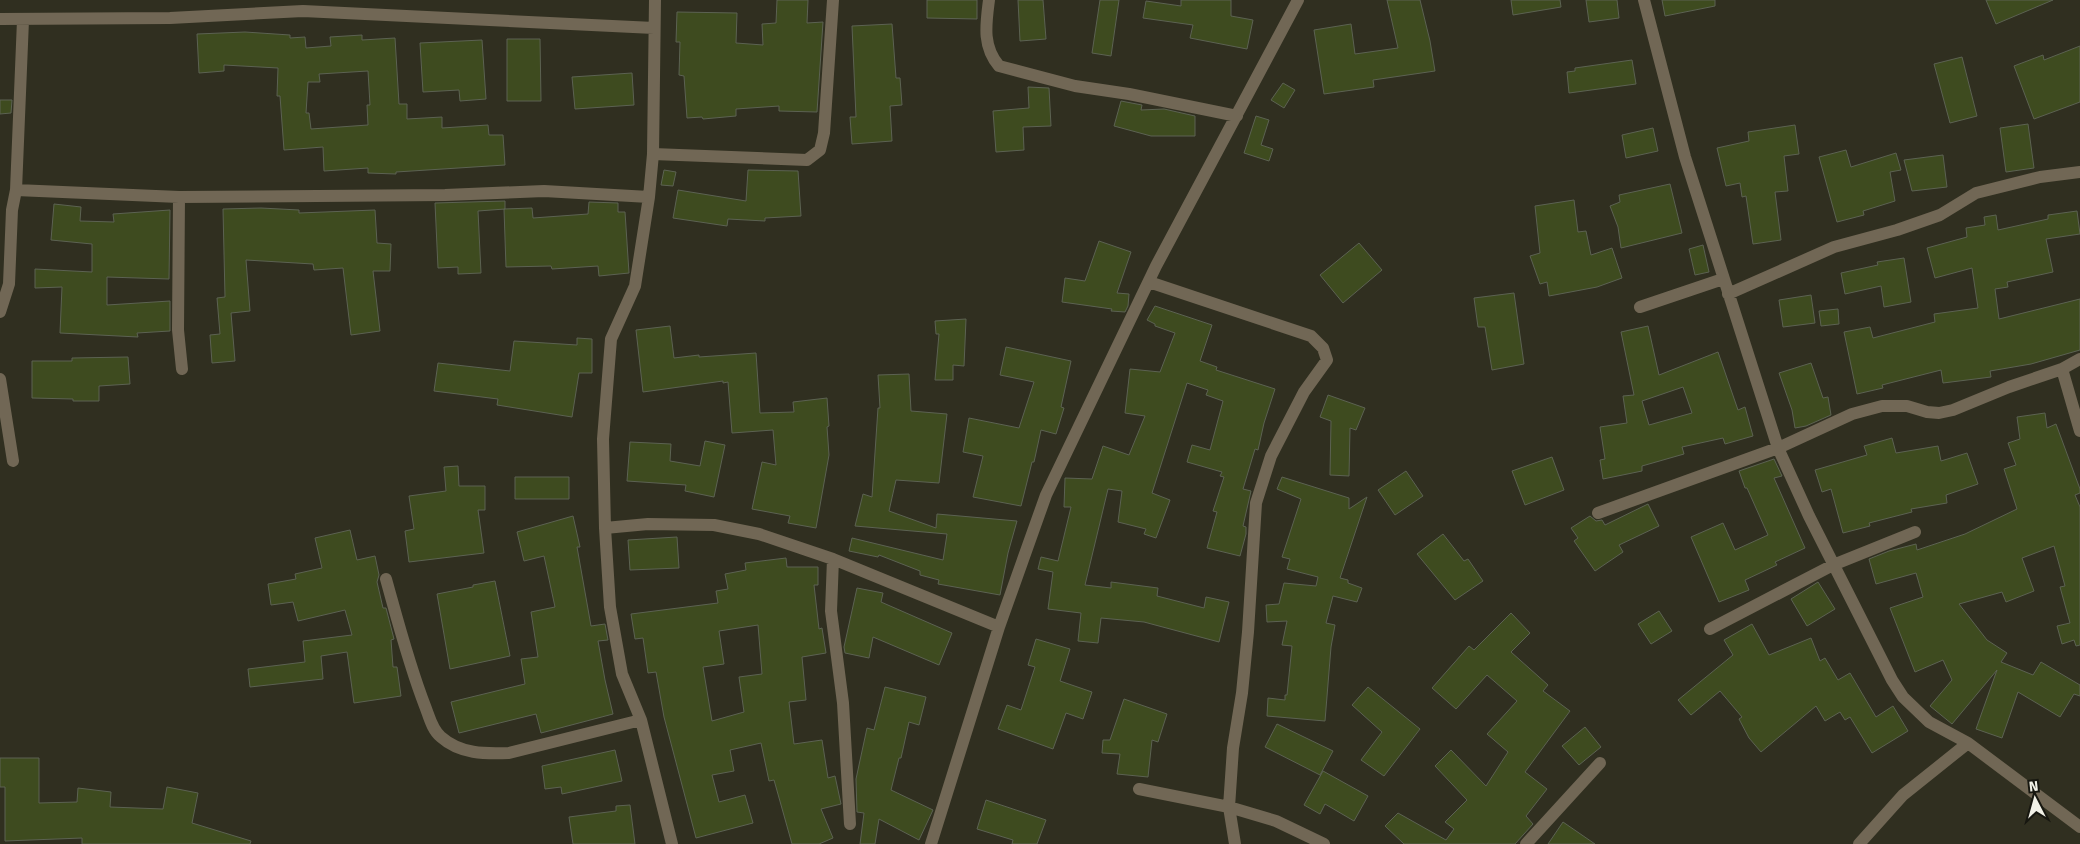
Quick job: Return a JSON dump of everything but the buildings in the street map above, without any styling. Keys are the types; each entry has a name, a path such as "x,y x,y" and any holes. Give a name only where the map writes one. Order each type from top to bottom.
{"street":[{"path":"655,0 653,154 649,197 635,286 624,314 611,339 603,439 605,528 610,607 622,674 641,720 672,844"},
{"path":"653,154 807,160 820,150 824,133 833,0"},
{"path":"989,0 985,33 988,48 1000,66 1075,86 1167,101 1237,116"},
{"path":"931,844 999,627 1046,495 1149,282 1298,0"},
{"path":"1644,0 1685,157 1778,448 1833,565 1873,639 1892,680 1903,697 1929,722 1968,743 2080,827"},
{"path":"0,19 170,18 303,5 654,28"},
{"path":"0,312 9,284 6,210 16,190 23,20"},
{"path":"1728,294 1834,247 1897,230 1940,215 1976,193 2040,177 2080,172"},
{"path":"16,190 178,197 445,195 544,191 649,197"},
{"path":"178,197 178,330 182,369"},
{"path":"1640,307 1723,279"},
{"path":"1149,282 1311,336 1323,348 1327,360 1304,392 1270,456 1256,503 1248,632 1242,693 1233,748 1229,807 1235,844"},
{"path":"1598,513 1778,448 1859,412 1882,406 1906,406 1927,412 1939,413 1953,410 2009,387 2062,369 2080,360"},
{"path":"2062,369 2080,430"},
{"path":"0,379 13,461"},
{"path":"605,528 648,524 714,525 759,534 833,560 999,627"},
{"path":"1710,629 1833,565 1915,532"},
{"path":"833,560 831,612 843,703 850,824"},
{"path":"386,579 413,675 432,724 439,736 448,742 470,752 509,753 641,720"},
{"path":"1859,844 1903,795 1968,743"},
{"path":"1526,844 1600,763"},
{"path":"1139,789 1229,807 1276,821 1324,844"}]}
